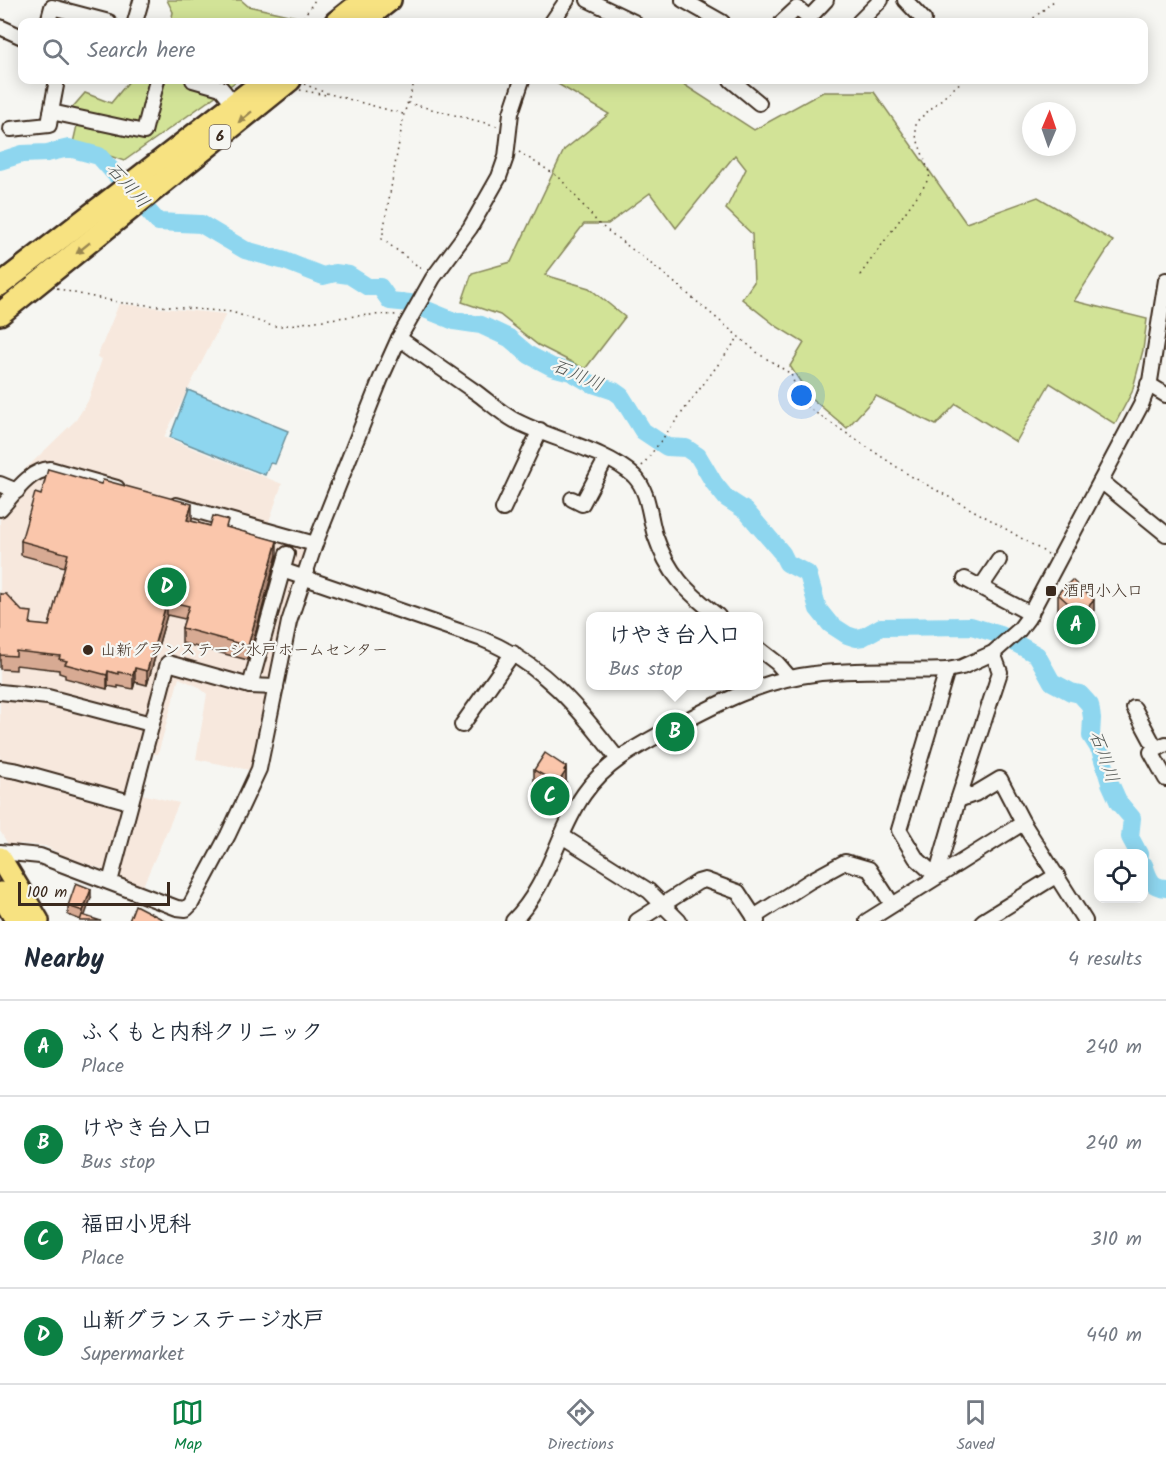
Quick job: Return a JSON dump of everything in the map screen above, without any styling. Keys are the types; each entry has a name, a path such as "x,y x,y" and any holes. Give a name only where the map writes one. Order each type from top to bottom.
{"highway":[{"path":"341,18 364,0"},
{"path":"367,18 390,0"},
{"name":"6","path":"0,285 122,203 260,84"},
{"name":"6","path":"143,186 295,85"},
{"name":"6","path":"0,314 44,280 122,203"},
{"path":"0,858 38,921"},
{"path":"0,893 17,921"}],"street":[{"path":"555,18 567,0"},
{"path":"588,0 626,18"},
{"path":"683,0 715,18"},
{"path":"786,18 797,8 809,18 826,0"},
{"path":"863,18 881,0"},
{"path":"905,0 922,18"},
{"path":"136,18 141,1"},
{"path":"49,18 52,7 94,18"},
{"path":"0,27 18,35"},
{"path":"11,129 49,125 56,84"},
{"path":"51,112 144,132 156,84"},
{"path":"208,84 221,88 234,104"},
{"path":"0,852 40,856 110,882 185,915 228,835 259,769 289,622 303,577 381,378 399,338 433,278 470,228 491,194 503,168 514,102 521,84"},
{"path":"736,84 759,103"},
{"path":"763,686 790,678 832,672 946,670 962,667 995,651 1019,630 1031,614 1134,421 1148,384 1166,280"},
{"path":"399,338 514,420 606,459 635,477 648,503 655,535 676,579 692,596 713,612"},
{"path":"1148,384 1166,395"},
{"path":"503,509 540,430"},
{"path":"572,499 582,504 606,459"},
{"path":"0,508 34,473 42,469 50,469 131,492"},
{"path":"1101,481 1166,534"},
{"path":"0,484 17,490"},
{"path":"165,502 315,544"},
{"path":"250,686 287,554"},
{"path":"981,587 999,560"},
{"path":"282,570 482,639 513,653 543,674 580,711 617,758"},
{"path":"965,579 1031,614"},
{"path":"936,876 1000,672 995,651"},
{"path":"763,652 777,663 790,678"},
{"path":"462,725 513,653"},
{"path":"110,882 168,663 250,686 276,687"},
{"path":"936,876 916,858 899,830 946,670"},
{"path":"513,921 531,900 583,794 604,770 617,758 675,726 750,690"},
{"path":"0,693 48,697 151,724"},
{"path":"1134,708 1161,747 1151,752 1166,779"},
{"path":"0,768 130,802"},
{"path":"958,800 975,795 1000,778 1023,823 1085,921"},
{"path":"867,921 1023,823"},
{"path":"562,836 649,891 679,921"},
{"path":"637,921 698,882 705,880 738,892 755,919 810,881 845,862 869,869 892,904"},
{"path":"984,921 1057,875"}],"path":[{"path":"303,18 315,0"},
{"path":"1034,18 1055,0"},
{"path":"307,84 326,93 404,114"},
{"path":"414,84 404,114 382,239 433,278"},
{"path":"860,275 926,185 930,175 916,135 916,122 959,84"},
{"path":"295,85 326,95"},
{"path":"408,103 509,129"},
{"path":"507,147 518,151 559,177 599,224 663,273 759,354 791,374 801,403 909,475 1060,561"},
{"path":"44,280 74,294 123,303 232,312 272,326 414,311"},
{"path":"635,477 739,337"}],"shaded area":[{"path":"119,304 226,314 164,437 282,484 265,533 300,543 306,557 254,771 196,759 207,694 197,686 179,678 158,754 153,754 141,794 179,803 142,888 45,846 21,844 9,846 0,831 0,497 12,482 76,420 88,401 102,359 97,357"}],"green space":[{"path":"167,0 241,0 248,6 297,17 172,18 173,12"},
{"path":"127,84 232,84 124,161 73,143 78,121 72,108 85,93 111,103"},
{"path":"558,84 683,84 754,130 823,92 874,92 966,223 1038,197 1113,241 1074,301 1147,319 1143,350 1132,392 1115,424 1050,383 1016,442 956,404 936,425 876,396 847,428 811,398 790,366 804,343 776,326 742,299 754,282 752,234 726,209 746,169 735,155 676,228 650,193 608,224 584,224 545,275 589,288 625,317 585,369 538,345 500,315 462,302 472,273 511,262 564,150 609,114"}],"water":[{"path":"188,390 288,431 275,464 270,463 265,475 170,437"}],"building":[{"path":"48,469 101,484 103,480 192,504 187,520 210,526 213,516 228,520 226,527 277,541 248,646 182,628 189,606 167,601 147,671 135,668 133,675 108,671 107,675 65,664 67,661 59,659 60,656 16,651 16,656 0,655 0,594 6,594 22,611 32,612 30,624 49,626 68,554 21,541 35,493 41,495"},
{"path":"1072,580 1094,600 1081,615 1058,594"},
{"path":"545,753 566,767 560,780 557,778 555,782 534,770"},
{"path":"76,883 91,889 83,911 68,906"},
{"path":"135,905 164,920 129,921"},
{"path":"82,915 101,921 80,921"}],"waterway":[{"name":"石川川","path":"0,161 22,154 47,153 69,148 99,156 158,222 201,224 245,250 285,261 323,276 335,273 349,275 368,287 380,287 390,301 410,303 454,321 481,325 509,338 529,355 552,367 571,372 590,383 614,391 621,396 643,431 667,447 686,448 698,456 726,498 746,511 782,553 787,563 808,574 818,609 830,624 847,635 856,638 863,637 881,627 971,626 1001,635 1037,655 1052,682 1080,694 1090,705 1091,736 1100,750 1119,803 1132,818 1130,837 1136,849"},
{"name":"石川川","path":"1148,875 1153,884 1166,888"}],"place":[{"name":"山新グランステージ水戸","path":"167,587"},
{"name":"酒門小入口","path":"1051,591"},
{"name":"ふくもと内科クリニック","path":"1076,625"},
{"name":"山新グランステージ水戸ホームセンター","path":"88,650"},
{"name":"けやき台入口","path":"675,732"},
{"name":"福田小児科","path":"550,796"}]}
